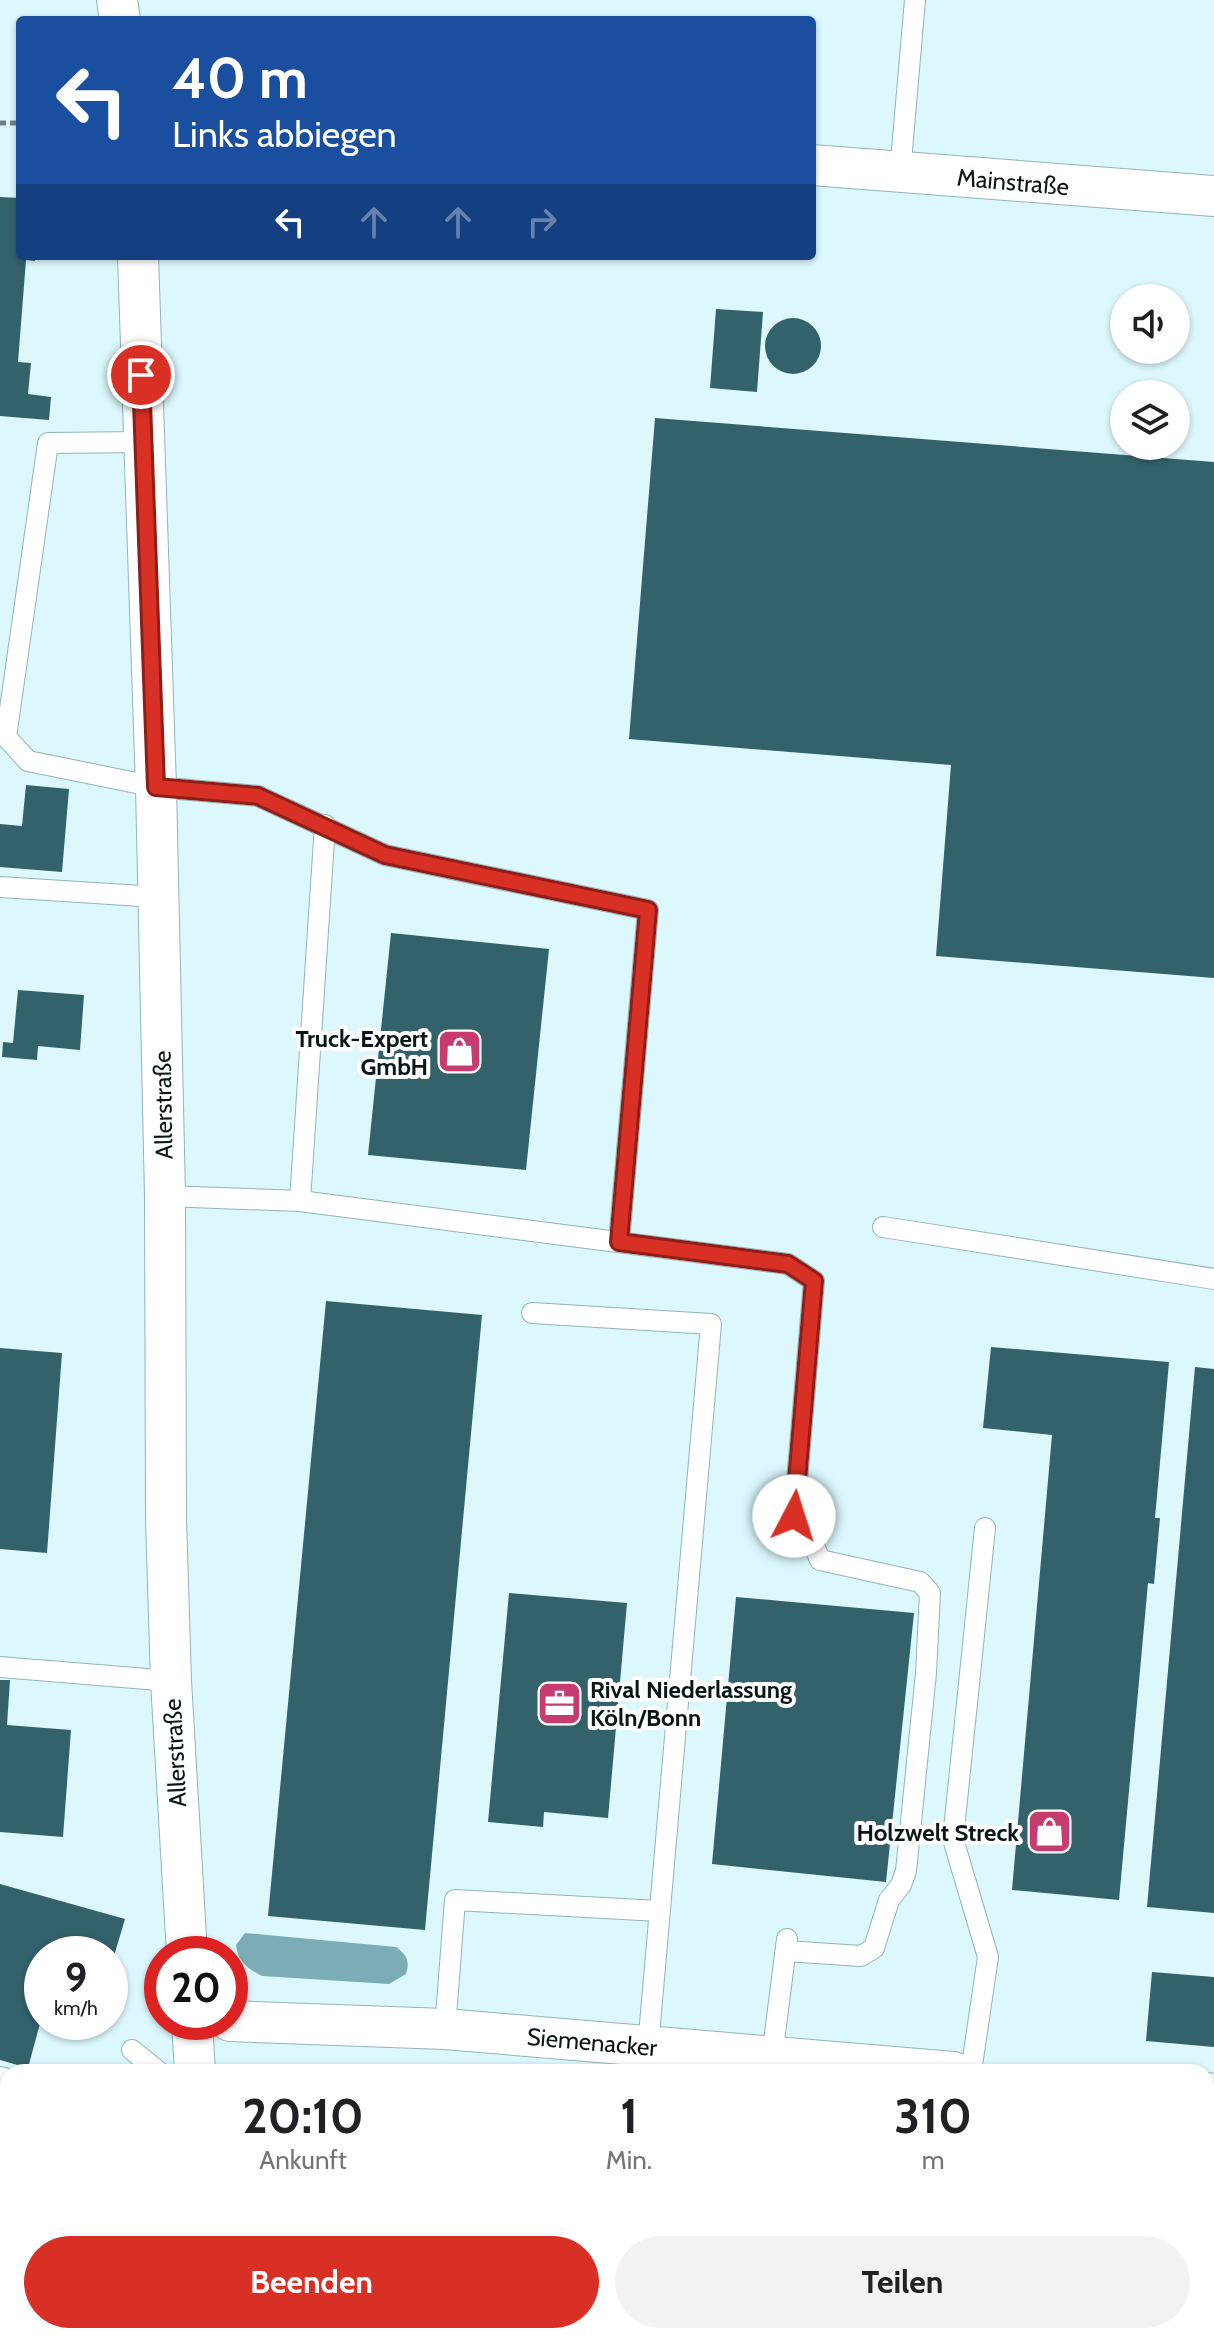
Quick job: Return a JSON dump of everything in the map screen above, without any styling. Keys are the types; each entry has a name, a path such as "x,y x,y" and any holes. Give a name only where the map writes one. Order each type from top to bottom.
{"street":[{"name":"Mainstraße","path":"816,165 1214,196"},
{"name":"Allerstraße","path":"138,260 156,787 165,1196 166,1519 171,1681 186,1936"},
{"name":"Siemenacker","path":"248,2022 445,2029 856,2064"},
{"path":"193,2040 195,2064"}],"lane":[{"path":"900,173 915,0"},
{"path":"143,442 48,443 6,737 28,761 156,787 258,796 385,855 648,910 619,1242"},
{"path":"300,1201 325,825"},
{"path":"0,887 157,897"},
{"path":"165,1196 300,1201 788,1264 814,1281 794,1516 812,1541 820,1560 920,1582 930,1593 926,1673 906,1871 901,1885 889,1900 874,1948 861,1956 787,1945 772,2057"},
{"path":"883,1227 1214,1279"},
{"path":"532,1313 711,1324 648,2047"},
{"path":"972,2064 988,1957 953,1839 985,1528"},
{"path":"0,1667 171,1681"},
{"path":"445,2029 455,1900 659,1911"},
{"path":"132,2050 149,2064"}],"water":[{"path":"245,1933 396,1947 407,1959 406,1974 389,1984 262,1976 248,1967 248,1936 243,1936"}],"building":[{"path":"0,197 16,198 16,260 26,260 18,362 31,363 28,394 51,397 49,420 0,416"},
{"path":"716,309 763,312 757,392 710,388"},
{"path":"793,318 813,326 821,346 813,366 793,374 773,366 765,346 773,326"},
{"path":"655,418 1110,454 1110,460 1214,462 1214,978 936,956 951,765 629,739"},
{"path":"26,785 69,789 62,872 0,867 0,824 22,826"},
{"name":"Truck-Expert GmbH","path":"391,933 549,949 526,1170 368,1155"},
{"path":"18,990 84,995 80,1050 38,1046 37,1060 2,1057 3,1042 13,1043"},
{"path":"326,1301 482,1315 425,1930 268,1916"},
{"path":"991,1347 1169,1362 1155,1518 1160,1518 1154,1584 1148,1583 1119,1900 1012,1890 1052,1435 983,1428"},
{"path":"0,1348 62,1353 47,1553 0,1549"},
{"path":"1195,1367 1214,1369 1214,1913 1147,1907"},
{"name":"Rival Niederlassung Köln/Bonn","path":"509,1593 627,1603 608,1818 544,1812 543,1827 488,1822"},
{"path":"736,1597 914,1613 886,1882 712,1864"},
{"path":"0,1680 10,1680 7,1725 71,1730 63,1837 0,1832"},
{"path":"0,1884 125,1919 120,1936 24,1936 24,2040 36,2040 29,2064 0,2060"},
{"path":"1152,1972 1214,1977 1214,2047 1146,2041"}],"place":[{"name":"Truck-Expert GmbH","path":"459,1052"},
{"name":"Rival Niederlassung Köln/Bonn","path":"559,1703"},
{"name":"Holzwelt Streck","path":"1050,1832"}],"route":[{"path":"141,375 156,787 258,796 385,855 648,910 619,1242 788,1264 814,1281 794,1516"}]}
